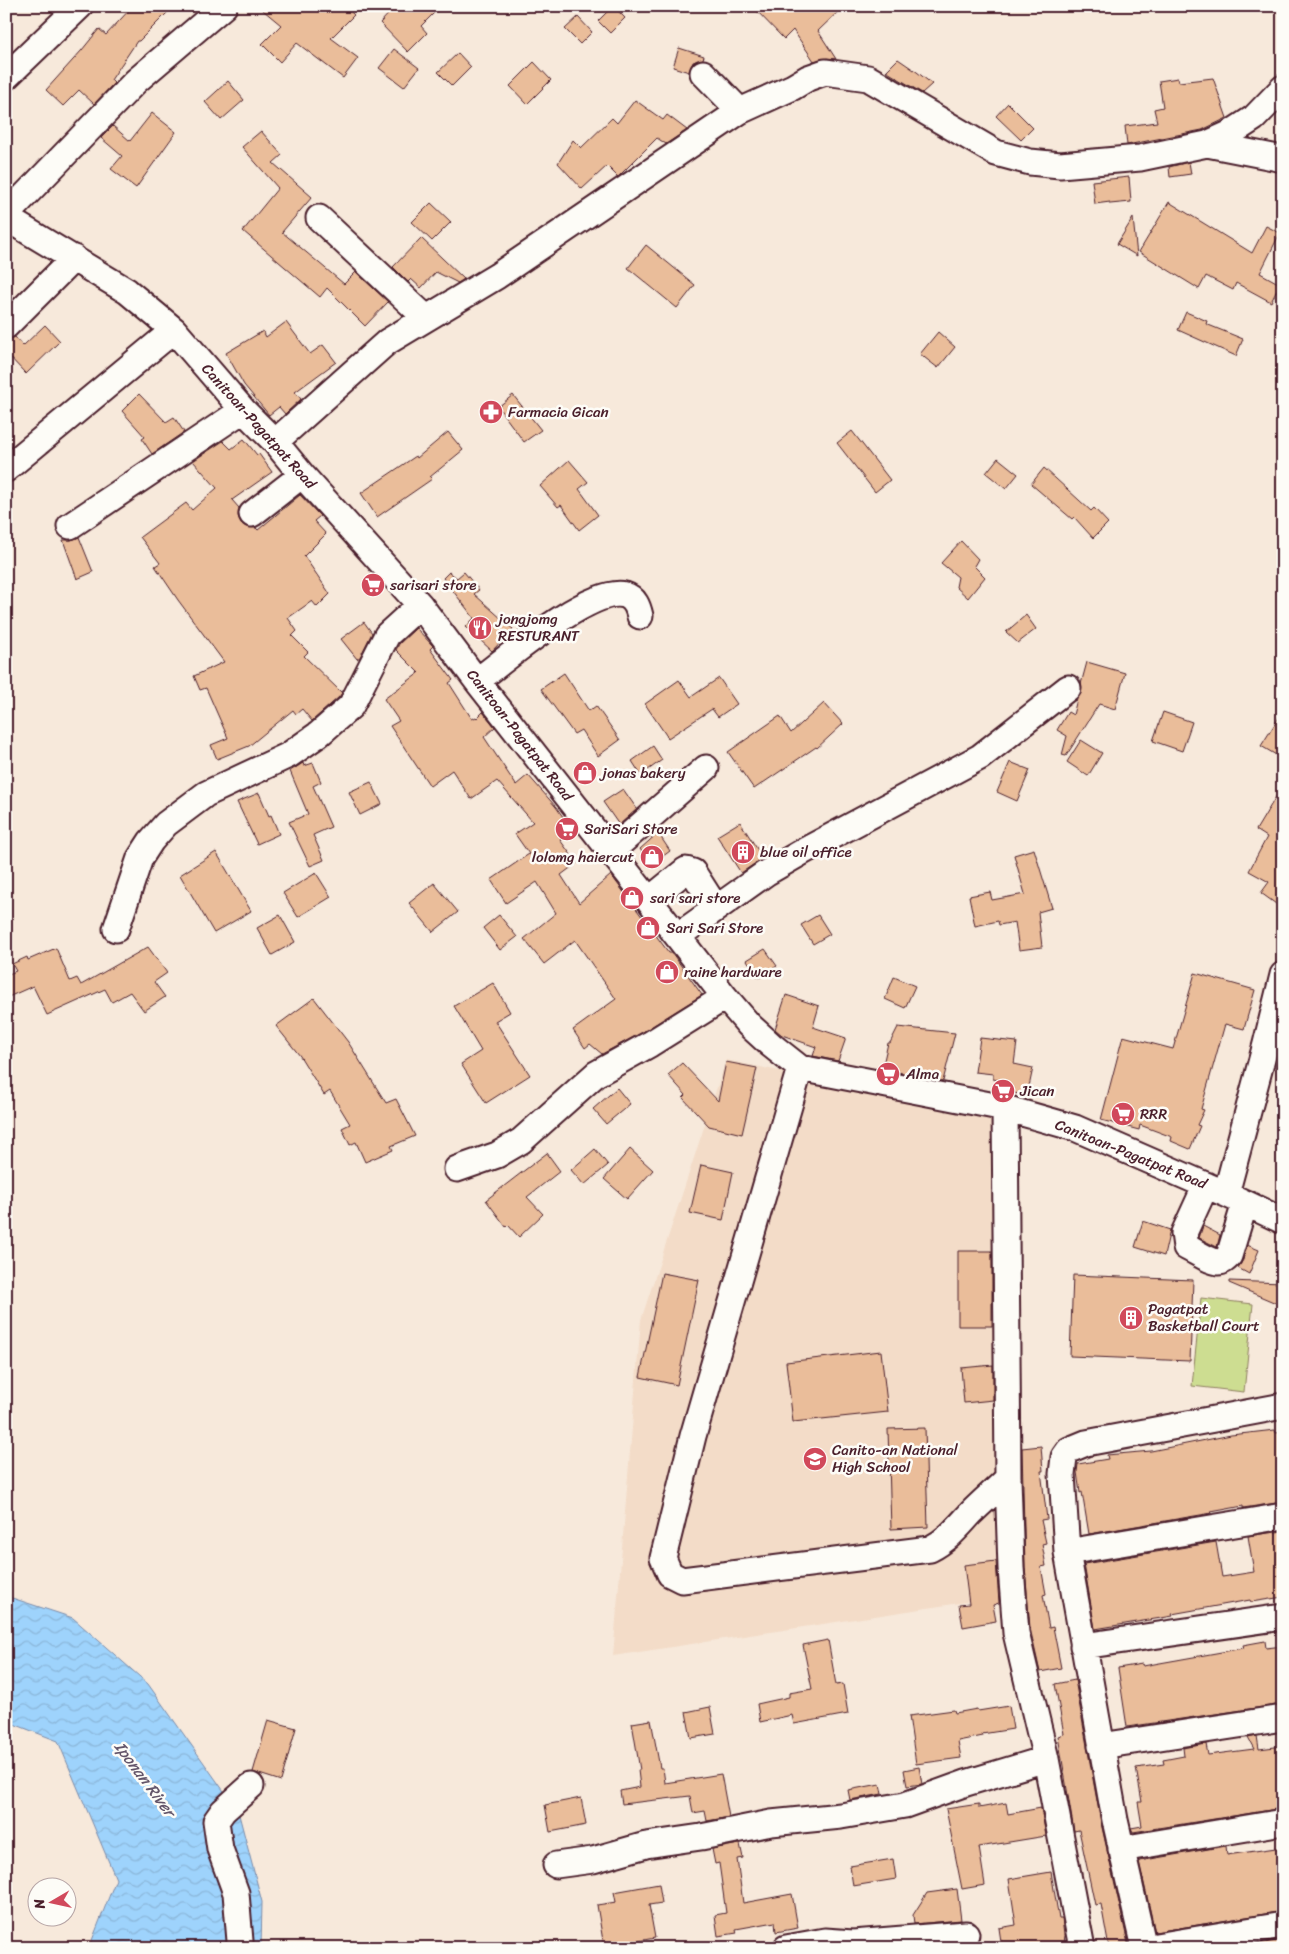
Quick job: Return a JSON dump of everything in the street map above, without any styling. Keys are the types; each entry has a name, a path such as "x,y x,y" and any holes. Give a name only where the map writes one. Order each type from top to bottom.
{"street":[{"path":"6,77 80,6"},
{"path":"6,216 136,81 224,6"},
{"path":"274,442 388,342 497,276 740,111 793,87 808,78 825,72 868,78 996,153 1030,162 1060,165 1140,158 1207,144 1231,133 1254,118 1283,88"},
{"path":"703,73 740,111"},
{"path":"1207,144 1283,159"},
{"name":"Canitoan-Pagatpat Road","path":"6,216 127,291 174,330 243,410 420,604 477,681 610,852 679,935 749,1025 770,1045 800,1068 1005,1108 1075,1128 1283,1221"},
{"path":"320,218 426,318"},
{"path":"6,326 74,258"},
{"path":"6,469 174,330"},
{"path":"70,526 243,410"},
{"path":"252,514 302,475"},
{"path":"477,681 554,623 583,605 605,596 624,595 632,599 638,607 640,616"},
{"path":"116,929 140,858 150,841 166,824 206,794 289,756 319,734 351,706 386,635 420,604"},
{"path":"679,935 766,873 980,757 1068,688"},
{"path":"610,852 706,768"},
{"path":"649,900 686,870 690,870 716,908"},
{"path":"1226,1194 1283,974"},
{"path":"457,1168 497,1155 521,1141 596,1074 650,1044 726,997"},
{"path":"800,1068 693,1436 663,1558 670,1574 682,1580 930,1549 948,1538 1008,1478"},
{"path":"1005,1108 1008,1478 1011,1568 1016,1633 1046,1759 1082,1948"},
{"path":"1283,1406 1086,1443 1069,1450 1064,1457 1062,1474 1067,1552 1083,1646 1101,1746 1144,1948 1283,1925"},
{"path":"1067,1552 1283,1516"},
{"path":"1083,1646 1283,1617"},
{"path":"1101,1746 1283,1718"},
{"path":"556,1865 593,1860 646,1845 701,1837 771,1823 841,1816 905,1805 966,1783 1046,1759"},
{"path":"239,1948 236,1893 220,1849 216,1821 222,1811 251,1786"},
{"path":"1122,1849 1283,1822"},
{"path":"786,1948 825,1941 853,1943 966,1934"}],"shaded area":[{"name":"Canito-an National High School","path":"726,1060 1003,1117 999,1597 613,1656 641,1320"}],"green space":[{"path":"1201,1298 1253,1304 1244,1392 1192,1386"}],"water":[{"name":"Iponan River","path":"6,1596 73,1618 148,1684 238,1811 262,1902 261,1948 89,1948 116,1879 58,1741 6,1721"}],"building":[{"path":"133,6 174,6 137,41 111,80 114,83 94,104 79,90 63,106 46,90 99,29 106,35"},
{"path":"258,6 345,6 354,15 331,38 358,58 343,78 297,43 280,62 262,44 281,25"},
{"path":"396,6 441,6 421,26 427,33 408,52 380,23"},
{"path":"613,6 625,18 610,33 598,21"},
{"path":"752,6 844,6 818,31 836,59 827,58 814,61 793,30 784,39"},
{"path":"578,17 592,32 580,44 565,29"},
{"path":"679,48 704,56 703,59 693,62 689,72 673,67"},
{"path":"394,49 419,68 404,87 379,68"},
{"path":"458,53 471,67 452,86 438,72"},
{"path":"898,59 932,84 922,93 886,71"},
{"path":"534,62 551,80 527,104 510,86"},
{"path":"1178,78 1179,82 1213,78 1227,118 1202,130 1127,145 1125,126 1157,122 1154,109 1163,107 1159,81"},
{"path":"228,81 244,100 221,120 205,102"},
{"path":"635,100 663,120 667,115 687,130 666,144 657,138 618,177 607,166 582,189 558,163 573,140 581,148 612,118 617,123"},
{"path":"1008,103 1033,128 1021,140 996,116"},
{"path":"152,113 176,132 136,188 111,169 122,156 101,138 113,126 130,141"},
{"path":"261,131 282,155 273,163 312,197 282,232 344,284 356,272 388,302 365,326 327,288 320,297 243,231 278,188 242,147"},
{"path":"1189,162 1191,174 1170,177 1169,167"},
{"path":"1129,177 1131,202 1095,204 1092,181"},
{"path":"1169,202 1252,253 1266,226 1280,233 1260,273 1280,284 1271,302 1236,283 1233,290 1206,276 1199,289 1139,252"},
{"path":"431,203 451,222 432,241 412,222"},
{"path":"1133,218 1137,256 1117,244"},
{"path":"421,238 464,279 458,283 436,272 421,288 411,279 408,282 393,267"},
{"path":"646,245 695,285 677,308 628,268"},
{"path":"1186,312 1207,321 1206,324 1243,339 1236,356 1178,330"},
{"path":"286,322 310,354 323,345 336,362 295,392 301,399 285,414 279,407 269,415 244,385 226,353 263,331 266,337"},
{"path":"45,325 60,341 26,374 6,353 6,340 15,337 23,346"},
{"path":"938,332 955,347 938,368 920,354"},
{"path":"139,394 166,422 174,417 184,432 152,454 142,439 145,437 122,411"},
{"path":"513,395 541,430 524,442 498,407"},
{"path":"852,431 890,480 875,492 837,443"},
{"path":"448,432 463,450 430,477 432,479 377,517 361,493 416,456 417,458"},
{"path":"244,439 257,455 259,454 272,472 232,500 239,508 238,516 241,523 246,527 258,530 300,495 320,516 314,521 326,534 304,556 330,594 317,607 312,601 288,618 297,631 292,636 308,652 304,656 342,693 312,721 302,709 296,714 293,710 249,746 217,759 211,745 228,738 206,688 200,690 194,676 224,662 155,566 160,563 140,537 186,503 192,510 217,488 193,461 223,441 231,449"},
{"path":"998,458 1018,474 1006,489 986,473"},
{"path":"569,460 588,482 579,489 598,515 579,530 561,505 558,507 540,486"},
{"path":"1044,468 1091,511 1094,508 1108,523 1093,538 1074,517 1072,519 1031,484"},
{"path":"79,537 93,572 77,579 63,540"},
{"path":"961,541 978,559 974,566 985,577 968,598 956,587 958,577 941,563"},
{"path":"449,572 457,578 464,572 479,590 474,594 513,629 492,651 466,627 474,618 443,578"},
{"path":"1026,615 1036,629 1018,643 1006,632"},
{"path":"364,622 372,633 360,657 357,659 341,639"},
{"path":"416,628 433,646 430,649 453,680 449,683 472,719 477,718 483,712 495,727 484,737 516,785 528,775 556,807 573,831 560,840 577,863 561,875 579,903 611,875 702,995 643,1032 602,1054 590,1044 585,1048 573,1030 616,999 575,940 544,964 524,939 556,913 537,882 506,903 491,880 529,854 515,834 533,822 497,781 471,799 452,770 430,786 390,726 399,721 384,699 419,673 396,650 399,644"},
{"path":"1087,662 1125,673 1115,709 1099,704 1066,756 1062,755 1067,736 1057,730 1068,712 1073,715 1077,699 1081,693 1081,684"},
{"path":"564,673 589,711 596,706 620,740 598,756 581,730 574,734 541,689"},
{"path":"719,678 737,704 718,717 712,709 668,738 645,704 679,680 691,697"},
{"path":"824,703 843,724 817,748 754,789 728,752 780,716 791,733"},
{"path":"1283,711 1283,759 1261,746"},
{"path":"1163,712 1192,722 1182,751 1153,741"},
{"path":"1081,740 1102,753 1088,776 1067,762"},
{"path":"653,746 662,760 641,775 632,761"},
{"path":"1010,762 1030,770 1017,801 997,792"},
{"path":"303,763 304,766 313,763 321,782 313,786 331,827 313,835 324,860 310,866 289,822 308,814 290,771"},
{"path":"371,782 382,804 360,815 349,792"},
{"path":"1283,785 1283,909 1261,893 1269,882 1249,871 1267,837 1256,830"},
{"path":"623,789 637,809 619,825 603,802"},
{"path":"259,793 279,834 257,844 237,802"},
{"name":"blue oil office","path":"740,822 763,858 741,873 717,836"},
{"path":"658,833 670,851 651,865 640,849"},
{"path":"1034,849 1052,908 1038,912 1042,947 1019,950 1015,922 999,925 998,921 975,926 969,896 990,892 992,900 1025,894 1014,855"},
{"path":"216,852 251,911 214,933 180,875"},
{"path":"316,873 331,897 298,917 283,893"},
{"path":"434,883 458,912 433,932 409,903"},
{"path":"280,915 295,942 272,955 257,928"},
{"path":"499,915 517,937 500,950 483,928"},
{"path":"818,915 830,934 813,944 801,925"},
{"path":"148,947 167,973 154,982 165,997 144,1011 130,992 112,1002 105,989 47,1015 33,986 6,998 6,975 16,971 12,964 27,957 28,960 56,948 70,981 77,978 81,985"},
{"path":"765,949 777,966 759,978 747,960"},
{"path":"1195,973 1255,990 1244,1029 1225,1024 1201,1109 1204,1110 1197,1125 1200,1126 1190,1149 1171,1141 1172,1137 1140,1125 1139,1130 1101,1120 1123,1036 1173,1049"},
{"path":"894,977 915,986 905,1008 885,999"},
{"path":"493,983 510,1012 495,1021 530,1075 486,1103 461,1064 481,1051 454,1006"},
{"path":"786,995 819,1006 813,1027 846,1038 838,1061 813,1056 816,1047 782,1035 775,1029"},
{"path":"314,998 348,1042 386,1103 396,1099 415,1136 391,1146 393,1150 365,1162 356,1142 350,1145 342,1128 350,1124 330,1091 324,1095 300,1056 276,1026"},
{"path":"898,1027 955,1033 943,1081 882,1069 888,1043 890,1043"},
{"path":"980,1038 1017,1042 1014,1064 1033,1068 1027,1096 997,1089 998,1080 993,1079 993,1074 975,1072"},
{"path":"726,1062 757,1068 742,1134 709,1126 683,1098 686,1095 668,1075 682,1063 718,1101"},
{"path":"617,1088 630,1104 606,1124 593,1109"},
{"path":"595,1149 608,1165 584,1185 571,1170"},
{"path":"630,1149 653,1170 627,1199 604,1179"},
{"path":"547,1153 560,1171 527,1197 543,1214 519,1237 508,1225 506,1227 486,1200"},
{"path":"701,1165 733,1172 723,1220 690,1213"},
{"path":"1143,1221 1170,1230 1164,1256 1135,1247"},
{"path":"1203,1226 1220,1235 1217,1247 1199,1238"},
{"path":"1247,1245 1259,1250 1249,1274 1238,1268 1243,1260"},
{"path":"958,1251 992,1251 992,1326 958,1326"},
{"path":"662,1273 699,1280 677,1385 640,1377"},
{"name":"Pagatpat Basketball Court","path":"1073,1275 1193,1280 1190,1361 1070,1356"},
{"path":"1229,1281 1283,1283 1283,1306 1229,1283"},
{"path":"881,1351 888,1412 793,1422 786,1362"},
{"path":"993,1365 993,1400 964,1403 961,1368"},
{"path":"925,1428 928,1527 891,1529 888,1429"},
{"path":"1275,1430 1276,1433 1283,1432 1283,1502 1243,1508 1243,1506 1089,1534 1082,1492 1080,1493 1077,1472 1078,1464 1108,1459 1107,1455 1151,1451 1231,1435"},
{"path":"1041,1446 1043,1471 1041,1471 1047,1519 1041,1520 1046,1543 1042,1544 1046,1566 1041,1567 1046,1594 1043,1595 1049,1628 1053,1627 1061,1668 1040,1672 1030,1628 1025,1567 1022,1448"},
{"path":"1283,1531 1283,1597 1251,1602 1250,1600 1172,1614 1173,1616 1095,1629 1084,1564 1216,1542 1222,1577 1254,1572 1248,1536"},
{"path":"996,1561 999,1603 993,1605 996,1621 963,1627 959,1605 969,1604 964,1565"},
{"path":"828,1640 836,1685 843,1684 848,1714 794,1724 792,1715 760,1722 757,1704 789,1697 789,1693 812,1689 803,1645"},
{"path":"1265,1641 1266,1648 1283,1646 1283,1704 1127,1727 1118,1668 1142,1664 1143,1666 1244,1648 1243,1645"},
{"path":"1075,1680 1101,1823 1129,1948 1109,1948 1101,1904 1095,1905 1079,1830 1074,1831 1058,1736 1064,1734 1055,1684"},
{"path":"1009,1706 1013,1729 982,1734 983,1736 958,1741 961,1758 916,1764 909,1716 954,1710 955,1713 977,1709 978,1711"},
{"path":"710,1707 715,1734 691,1738 686,1712"},
{"path":"268,1720 296,1728 281,1781 253,1772"},
{"path":"651,1720 660,1768 663,1768 665,1783 721,1774 729,1817 707,1821 705,1811 693,1813 690,1796 622,1804 620,1791 640,1787 638,1770 640,1770 632,1723"},
{"path":"1257,1736 1259,1749 1283,1746 1283,1808 1133,1832 1131,1828 1142,1826 1138,1802 1142,1802 1136,1768 1164,1764 1163,1760 1184,1756 1183,1748 1206,1744 1208,1755 1254,1749 1248,1738"},
{"path":"919,1767 922,1784 907,1786 904,1770"},
{"path":"880,1784 882,1794 850,1800 848,1790"},
{"path":"581,1798 586,1825 550,1832 545,1805"},
{"path":"1006,1803 1008,1814 1041,1808 1046,1836 979,1847 985,1885 962,1889 946,1809 979,1804 979,1808"},
{"path":"740,1844 743,1858 737,1859 743,1903 792,1894 798,1928 776,1932 775,1922 736,1929 737,1933 718,1936 715,1915 726,1913 719,1863 715,1864 712,1849"},
{"path":"1226,1846 1227,1855 1283,1847 1283,1911 1155,1932 1139,1861"},
{"path":"893,1859 896,1879 853,1886 850,1866"},
{"path":"1051,1872 1059,1919 1062,1919 1065,1943 1032,1948 1002,1948 999,1928 1016,1925 1009,1879"},
{"path":"659,1884 662,1903 649,1905 655,1938 604,1947 597,1905 616,1902 614,1892"},
{"path":"957,1889 961,1920 914,1924 913,1915 927,1893"},
{"path":"1283,1940 1283,1948 1234,1948"}],"place":[{"name":"Farmacia Gican","path":"491,412"},
{"name":"sarisari store","path":"373,585"},
{"name":"jongjomg RESTURANT","path":"480,628"},
{"name":"jonas bakery","path":"585,773"},
{"name":"SariSari Store","path":"567,829"},
{"name":"blue oil office","path":"743,852"},
{"name":"lolomg haiercut","path":"652,857"},
{"name":"sari sari store","path":"632,898"},
{"name":"Sari Sari Store","path":"648,928"},
{"name":"raine hardware","path":"667,972"},
{"name":"Alma","path":"888,1074"},
{"name":"Jican","path":"1003,1091"},
{"name":"RRR","path":"1123,1114"},
{"name":"Pagatpat Basketball Court","path":"1131,1318"},
{"name":"Canito-an National High School","path":"815,1459"}]}
